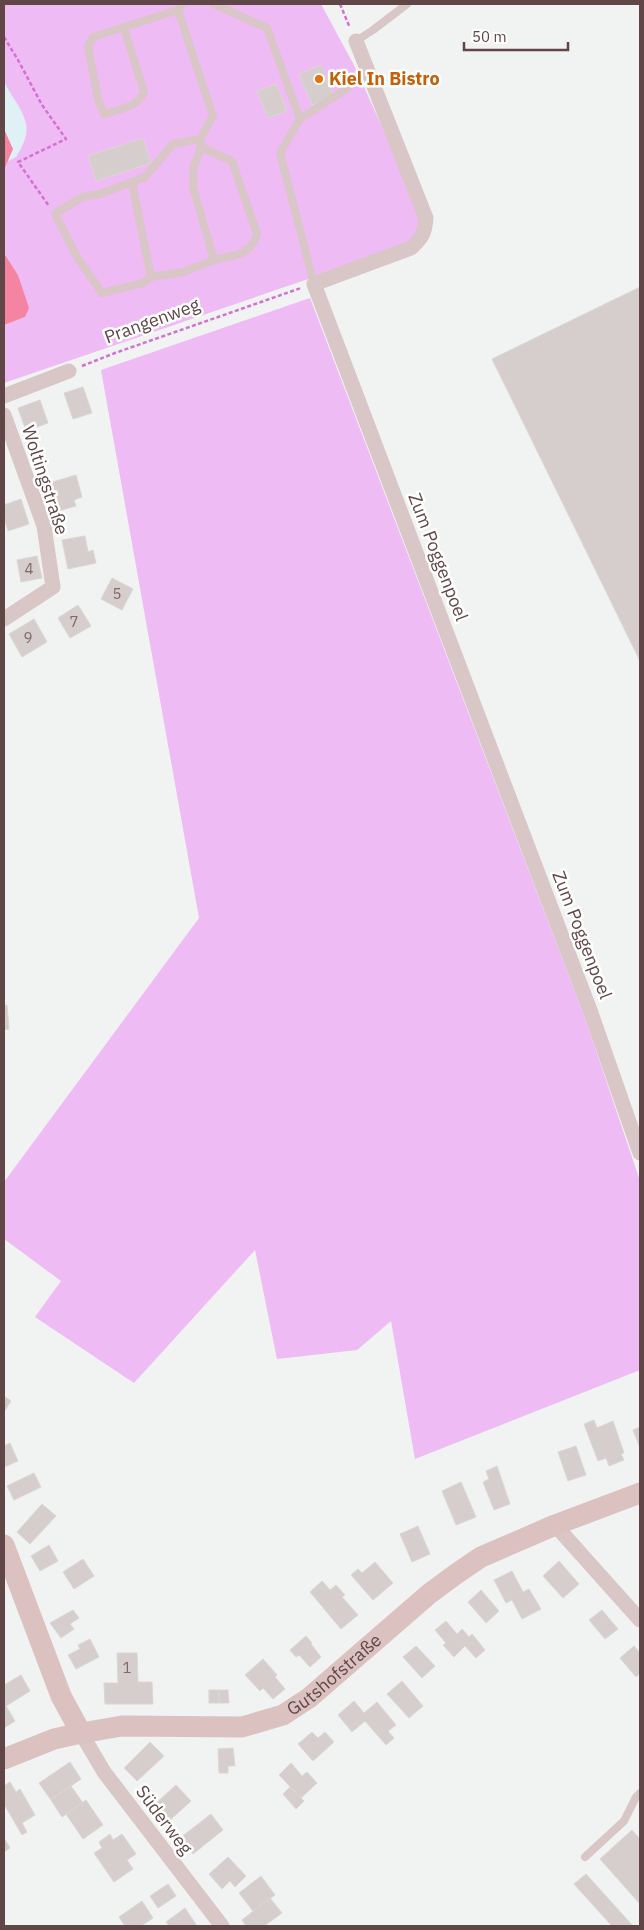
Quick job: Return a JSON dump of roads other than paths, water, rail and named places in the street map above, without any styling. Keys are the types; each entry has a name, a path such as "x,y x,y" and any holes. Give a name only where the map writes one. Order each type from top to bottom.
{"street":[{"path":"314,284 411,248 422,238 425,228 426,218 356,41"},
{"name":"Zum Poggenpoel","path":"314,284 591,1013 640,1153"},
{"path":"4,396 69,371"},
{"name":"Woltingstraße","path":"4,415 44,526 53,587 4,619"},
{"name":"Gutshofstraße","path":"4,1759 54,1739 82,1732 122,1726 242,1727 283,1715 309,1698 429,1594 481,1558 554,1525 640,1493"},
{"path":"554,1525 640,1620"},
{"path":"4,1545 61,1696 82,1732"},
{"name":"Süderweg","path":"82,1732 104,1772 222,1926"}],"lane":[{"path":"124,28 144,92 142,98 134,104 104,114 98,99 88,46 93,37 178,10 184,4"},
{"path":"214,4 267,28 300,119"},
{"path":"356,41 407,4"},
{"path":"178,10 213,116 201,143 193,169 193,187 214,260"},
{"path":"314,284 280,153 300,119 348,88"},
{"path":"201,143 232,161 257,234 254,244 246,252 214,260 184,272 151,277 143,283 102,293 77,257 55,214 82,197 100,194 145,177 173,144 201,143"},
{"path":"132,182 151,277"},
{"path":"585,1857 624,1821 640,1793"}],"place":[{"name":"Kiel In Bistro","path":"319,79"}]}
